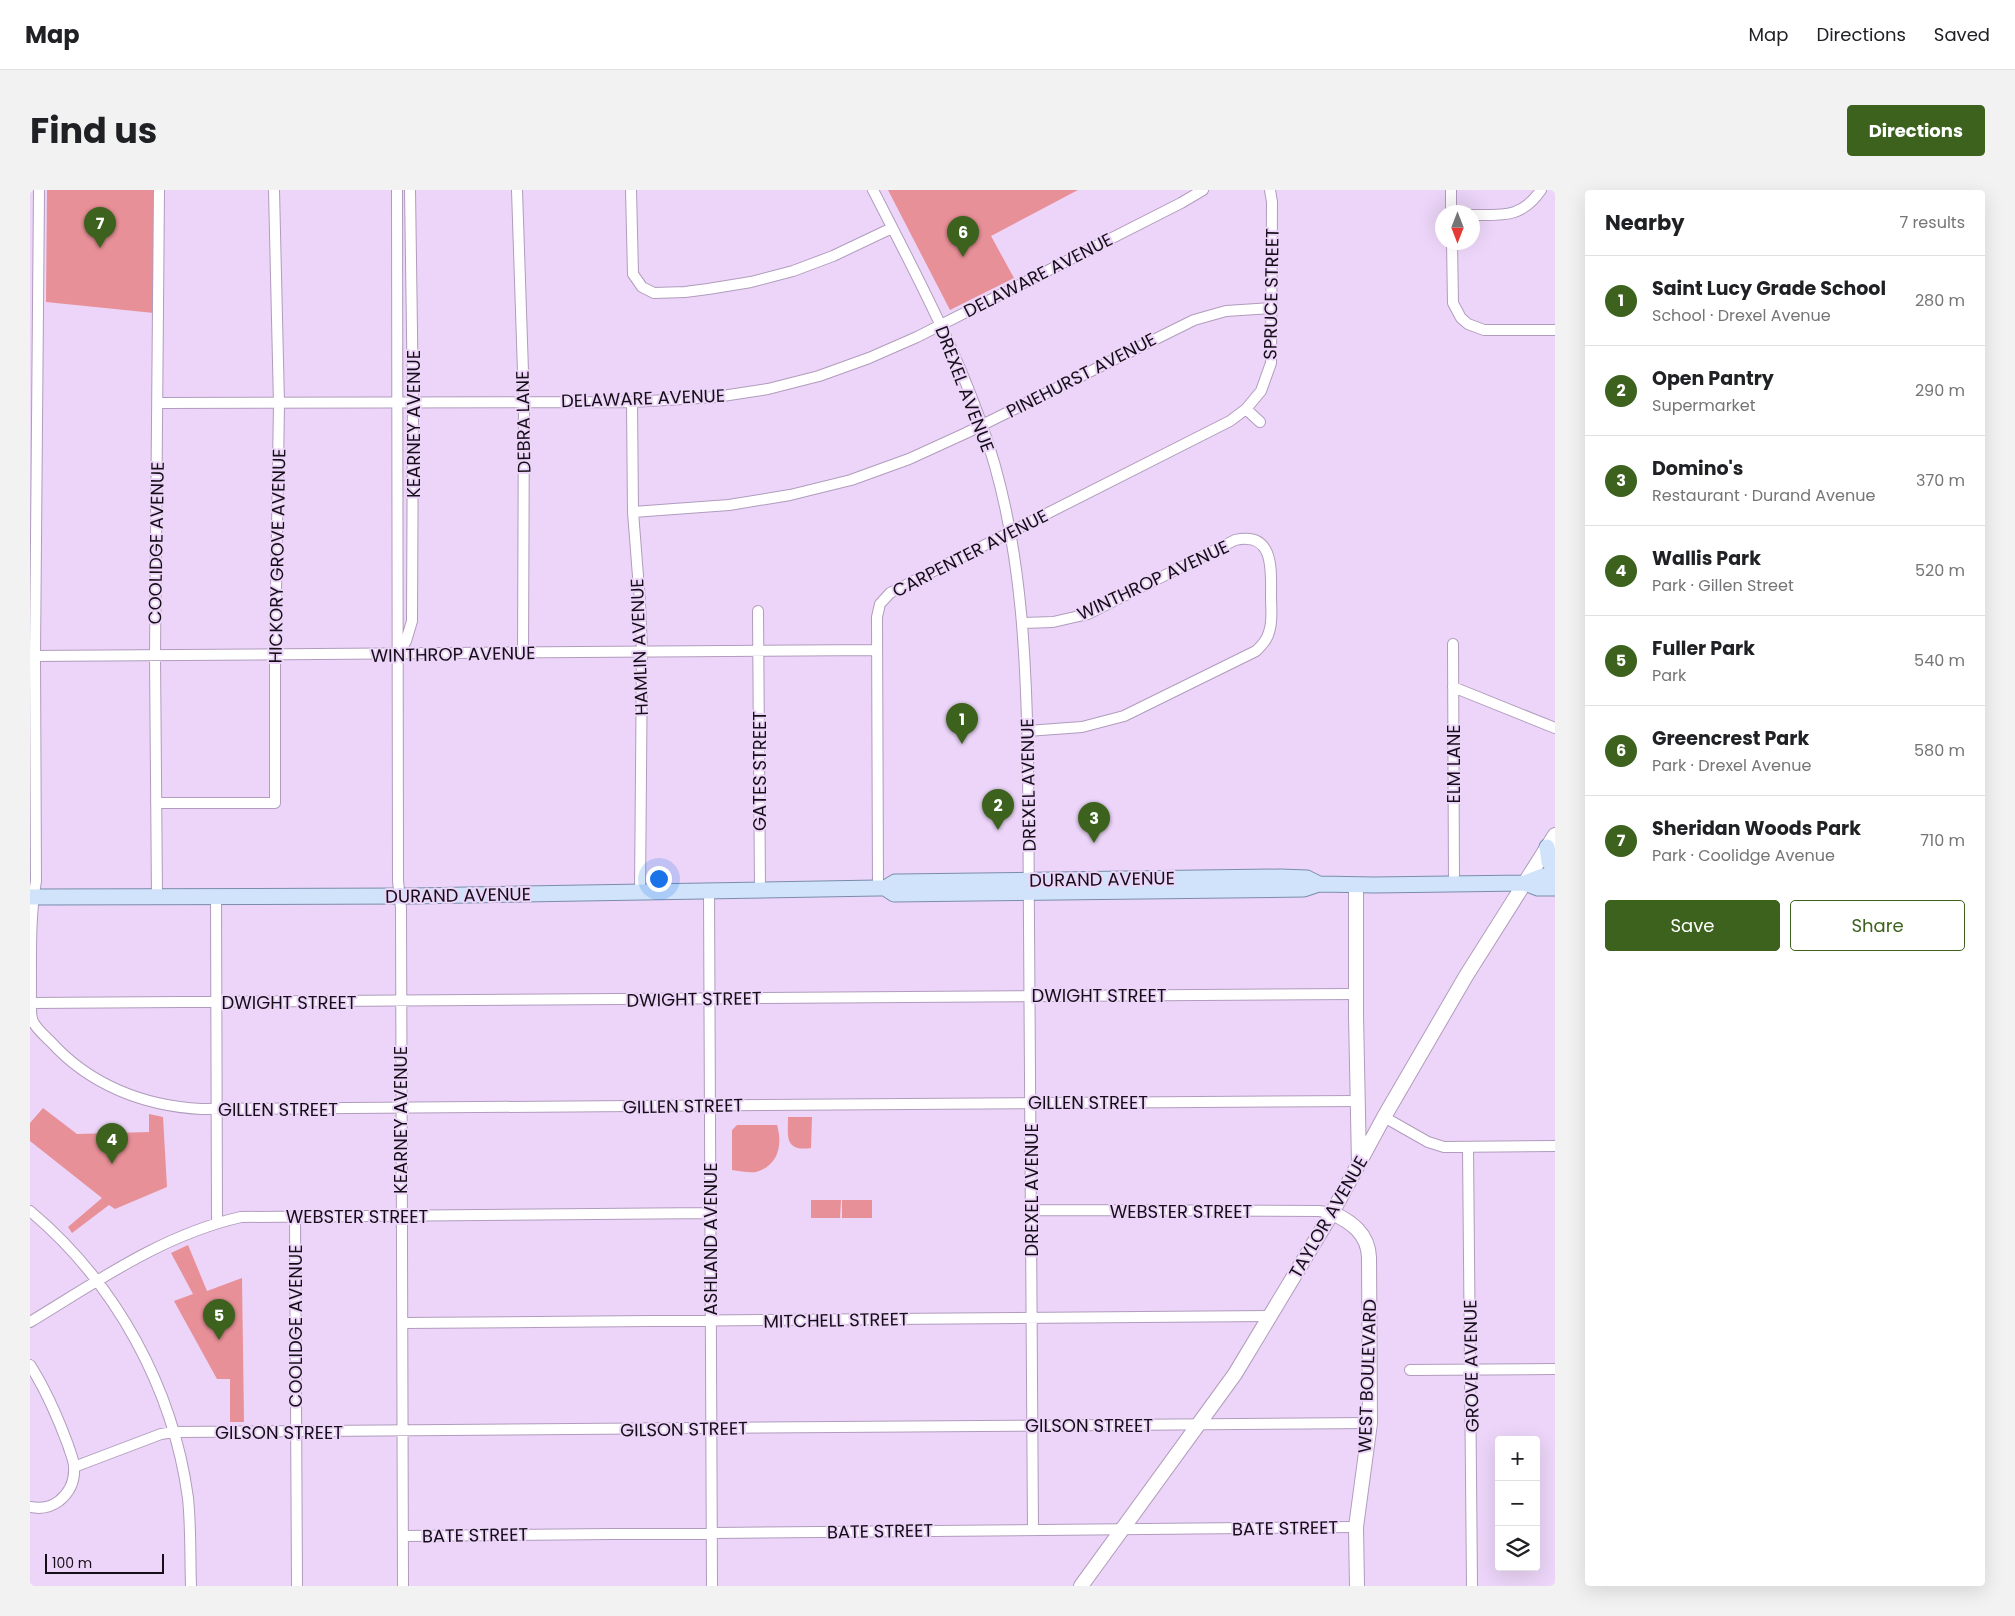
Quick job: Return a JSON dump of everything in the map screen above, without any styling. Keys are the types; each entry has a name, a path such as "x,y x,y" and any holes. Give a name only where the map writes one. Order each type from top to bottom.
{"main road":[{"path":"1551,841 1549,862 1555,870"},
{"name":"DURAND AVENUE","path":"32,897 399,896 709,892 882,888 895,882 1029,886 1280,877 1307,878 1319,884 1356,885 1525,883 1543,876 1555,875"},
{"name":"DURAND AVENUE","path":"1525,883 1538,888 1555,888"}],"street":[{"path":"33,1027 31,910 36,881 32,656 39,190"},
{"name":"COOLIDGE AVENUE","path":"157,897 155,656 159,190"},
{"name":"HICKORY GROVE AVENUE","path":"156,803 275,803 279,404 274,190"},
{"name":"KEARNEY AVENUE","path":"397,190 398,882 403,1586"},
{"name":"KEARNEY AVENUE","path":"398,655 406,641 412,621 413,402 410,190"},
{"name":"DEBRA LANE","path":"517,190 524,402 523,654"},
{"path":"631,190 631,263 633,274 642,287 654,293 685,292 751,282 792,271 833,256 892,228"},
{"name":"DREXEL AVENUE","path":"873,190 941,325 972,397 995,467 1010,532 1023,623 1027,731 1029,886 1033,1530"},
{"name":"DELAWARE AVENUE","path":"158,403 632,402 716,397 777,387 819,376 869,358 941,325 1203,190"},
{"name":"SPRUCE STREET","path":"1257,396 1264,384 1271,363 1272,202 1270,190"},
{"path":"1451,190 1451,205"},
{"path":"1480,215 1513,213 1529,205 1541,190"},
{"path":"1452,250 1453,303 1461,318 1468,324 1484,330 1555,330"},
{"name":"PINEHURST AVENUE","path":"633,512 729,505 790,495 851,480 909,459 982,426 1194,320 1226,311 1272,308"},
{"name":"CARPENTER AVENUE","path":"882,888 877,650 878,611 884,598 890,593 1230,421 1246,409 1257,396"},
{"name":"HAMLIN AVENUE","path":"632,402 633,512 642,651 640,893"},
{"path":"1246,409 1260,422"},
{"name":"WINTHROP AVENUE","path":"1023,623 1052,622 1088,614 1235,540 1253,540 1265,548 1269,554 1272,566 1270,630 1263,644 1256,651 1124,716 1082,727 1027,731"},
{"name":"GATES STREET","path":"758,611 760,890"},
{"name":"ELM LANE","path":"1453,644 1454,884"},
{"name":"WINTHROP AVENUE","path":"32,656 398,655 877,650"},
{"path":"1453,687 1555,728"},
{"name":"TAYLOR AVENUE","path":"1081,1586 1235,1374 1332,1213 1384,1117 1466,976 1551,841"},
{"path":"1356,885 1356,994 1360,1164"},
{"name":"ASHLAND AVENUE","path":"709,892 712,1586"},
{"path":"216,896 217,1222"},
{"name":"DWIGHT STREET","path":"32,1003 1356,994"},
{"name":"GILLEN STREET","path":"33,1027 83,1071 114,1089 164,1105 183,1108 1358,1101"},
{"path":"1384,1117 1436,1145 1468,1147 1555,1146"},
{"name":"GROVE AVENUE","path":"1468,1147 1472,1586"},
{"name":"WEBSTER STREET","path":"1031,1210 1319,1211 1332,1213"},
{"path":"30,1211 72,1251 98,1282 124,1320 144,1355 160,1392 174,1432 188,1498 191,1538 191,1585"},
{"name":"WEBSTER STREET","path":"30,1322 168,1241 217,1222 241,1217 710,1213"},
{"name":"WEST BOULEVARD","path":"1332,1213 1358,1230 1366,1241 1369,1251 1370,1423 1356,1527 1357,1586"},
{"name":"COOLIDGE AVENUE","path":"294,1216 297,1586"},
{"name":"MITCHELL STREET","path":"402,1324 1270,1316"},
{"path":"30,1365 62,1428 74,1467 73,1482 64,1496 51,1506 30,1508"},
{"path":"1410,1370 1555,1369"},
{"name":"GILSON STREET","path":"74,1467 161,1434 174,1432 1370,1423"},
{"name":"BATE STREET","path":"403,1536 1356,1527"}],"shaded area":[{"path":"47,190 154,190 154,313 46,302"},
{"path":"888,190 1078,190 991,236 1014,278 950,310"},
{"path":"43,1108 77,1134 149,1132 149,1114 163,1117 167,1187 115,1209 109,1205 72,1233 68,1227 102,1198 30,1141 30,1123"},
{"path":"788,1117 812,1117 811,1148 796,1148 789,1141"},
{"path":"737,1125 777,1125 779,1147 774,1160 769,1165 756,1172 732,1170 732,1130"},
{"path":"811,1200 841,1200 840,1218 811,1218"},
{"path":"842,1200 872,1200 872,1218 842,1218"},
{"path":"188,1245 207,1291 242,1278 244,1422 230,1422 230,1379 217,1379 174,1301 193,1294 171,1253"}],"place":[{"name":"Sheridan Woods Park","path":"100,248"},
{"name":"Greencrest Park","path":"963,257"},
{"name":"Saint Lucy Grade School","path":"962,744"},
{"name":"Open Pantry","path":"998,830"},
{"name":"Domino's","path":"1094,843"},
{"name":"Wallis Park","path":"112,1164"},
{"name":"Fuller Park","path":"219,1340"}]}
